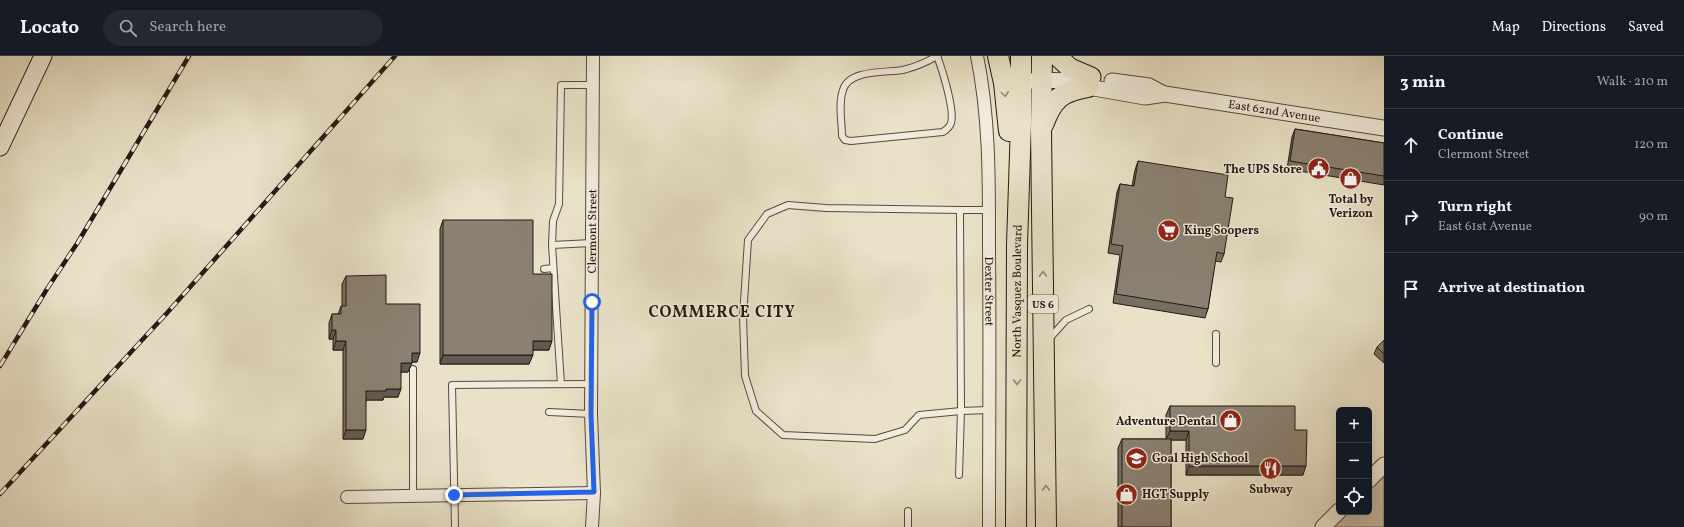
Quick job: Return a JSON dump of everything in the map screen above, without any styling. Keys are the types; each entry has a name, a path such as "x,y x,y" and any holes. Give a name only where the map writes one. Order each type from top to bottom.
{"highway":[{"path":"998,56 1006,102 1012,151 1017,245"},
{"name":"North Vasquez Boulevard","path":"1016,527 1017,245 1021,56"},
{"name":"US 6","path":"1044,56 1036,81 1041,130 1046,527"},
{"path":"1041,130 1052,105 1066,92 1085,81"}],"main road":[{"path":"0,147 43,56"},
{"path":"1057,56 1085,81"}],"street":[{"name":"Clermont Street","path":"592,527 594,492 591,414 593,56"},
{"name":"Dexter Street","path":"977,56 986,117 989,210 989,527"},
{"name":"East 62nd Avenue","path":"1036,81 1085,81 1145,96 1165,94 1384,128"},
{"path":"1370,479 1384,465"},
{"path":"347,497 594,492"},
{"path":"1323,527 1336,514"}],"lane":[{"path":"938,56 946,85 952,116 951,123 947,129 943,132 850,141 845,140 842,136 841,99 843,89 849,81 858,76 904,70 925,63 938,56"},
{"path":"561,384 552,245 553,221 559,204 561,86 592,85"},
{"path":"989,210 826,208 788,204 767,214 748,240 743,317 745,376 756,411 783,435 875,440 905,430 919,415 990,410"},
{"path":"959,475 961,411 960,210"},
{"path":"552,245 592,243"},
{"path":"544,269 554,268"},
{"path":"1044,344 1066,320 1089,309"},
{"path":"1216,334 1216,363"},
{"path":"412,369 413,496"},
{"path":"455,527 452,385 591,384"},
{"path":"549,412 591,414"},
{"path":"908,511 908,527"}],"shaded area":[{"path":"1384,465 1384,527 1323,527 1336,515 1372,515 1372,477"}],"building":[{"path":"1295,129 1384,143 1384,176 1290,161"},
{"name":"King Soopers","path":"1138,161 1228,175 1225,197 1233,198 1224,254 1217,252 1208,309 1116,294 1123,246 1111,244 1120,184 1134,186"},
{"path":"443,220 533,220 533,274 552,274 552,341 533,341 533,355 443,355"},
{"path":"386,275 386,304 420,304 420,353 412,353 412,363 401,363 401,389 366,391 366,430 346,430 346,341 336,341 336,330 332,330 332,314 341,314 341,306 346,306 346,276"},
{"path":"1384,340 1384,354 1377,347"},
{"path":"1170,406 1295,406 1295,430 1307,430 1306,466 1189,466 1189,431 1170,431"},
{"path":"1122,439 1171,439 1171,527 1122,527"}],"railway":[{"path":"0,366 47,289 78,242 189,56"},
{"path":"0,494 167,313 395,56"}],"place":[{"name":"The UPS Store","path":"1318,169"},
{"name":"Total by Verizon","path":"1351,178"},
{"name":"King Soopers","path":"1169,230"},
{"name":"Adventure Dental","path":"1231,421"},
{"name":"Goal High School","path":"1136,458"},
{"name":"Subway","path":"1271,468"},
{"name":"HGT Supply","path":"1126,494"}],"district":[{"name":"COMMERCE CITY","path":"722,311"}],"route":[{"path":"454,495 594,492 591,414 592,302"}]}
